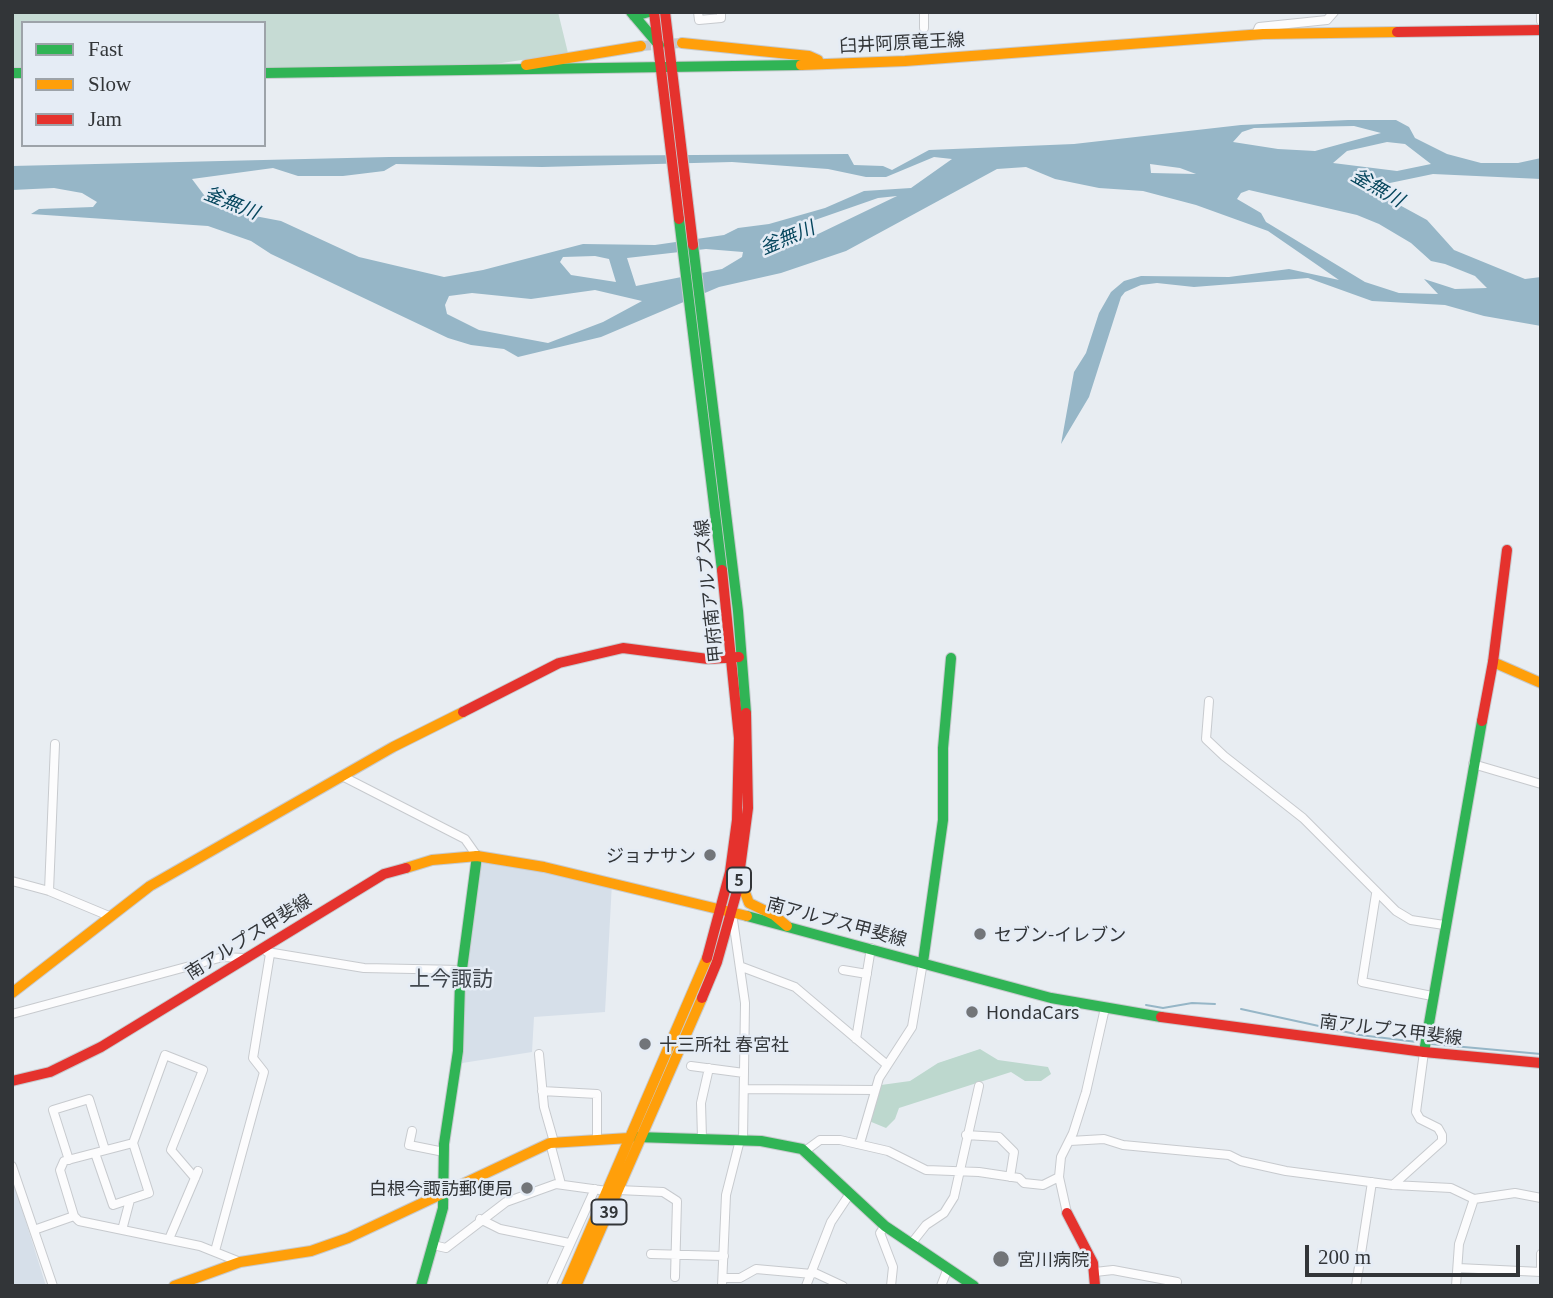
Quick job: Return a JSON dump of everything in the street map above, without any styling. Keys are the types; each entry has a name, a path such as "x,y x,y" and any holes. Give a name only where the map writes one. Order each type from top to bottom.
{"main road":[{"path":"632,14 649,12"},
{"name":"甲府南アルプス線","path":"654,12 658,45 669,74"},
{"name":"甲府南アルプス線","path":"641,1137 709,984 747,819 749,756 669,74 665,12"},
{"path":"632,14 658,45"},
{"name":"臼井阿原竜王線","path":"266,73 499,70 669,74 821,63 905,61 1256,34 1541,30"},
{"path":"682,43 809,56 821,63"},
{"path":"499,70 641,46"},
{"path":"1424,1052 1444,925 1493,662 1507,550"},
{"path":"12,993 150,886 342,776 559,663 624,648 708,659 738,658"},
{"name":"甲府南アルプス線","path":"629,1138 694,993 727,910 740,774 738,658"},
{"path":"923,962 943,820 943,748 951,658"},
{"path":"1493,662 1541,682"},
{"path":"747,819 746,896 756,908 774,915 787,926"},
{"path":"421,1286 443,1208 444,1152 458,1051 462,970 477,856"},
{"name":"南アルプス甲斐線","path":"12,1081 50,1072 101,1047 244,958 266,951 384,874 432,860 477,856 544,867 727,910 1014,989 1105,1008 1424,1052 1541,1063"},
{"path":"174,1286 240,1262 311,1251 335,1242 552,1142 641,1137 742,1140 788,1145 805,1151 885,1226 974,1286"},
{"name":"39","path":"576,1286 607,1190 641,1137"},
{"name":"39","path":"566,1286 629,1138"},
{"path":"1067,1213 1095,1272 1095,1286"}],"street":[{"path":"698,12 699,20 721,18 720,12"},
{"path":"924,12 924,28"},
{"path":"1256,34 1259,27 1327,20 1334,12"},
{"path":"1541,12 1541,20"},
{"path":"1209,701 1206,739 1303,818 1376,894 1412,920 1444,925"},
{"path":"49,891 55,744"},
{"path":"1473,764 1541,784"},
{"path":"342,776 465,839 477,856"},
{"path":"12,881 49,891 109,916"},
{"path":"1376,894 1362,982 1432,996"},
{"path":"727,910 742,967 744,1089 742,1140 726,1195 723,1282 740,1278 756,1269 812,1273 843,1286"},
{"path":"856,1039 871,948"},
{"path":"215,1251 264,1072 253,1058 266,951 364,968 462,970"},
{"path":"12,1014 223,957 244,958"},
{"path":"860,1143 875,1090 886,1064 912,1027 923,962"},
{"path":"742,967 795,987 886,1064"},
{"path":"843,970 867,974"},
{"path":"1067,1213 1059,1177 1061,1157 1070,1140 1088,1081 1105,1008"},
{"path":"1393,1185 1442,1141 1443,1135 1438,1128 1420,1119 1416,1112 1424,1052"},
{"path":"539,1054 542,1091 561,1184"},
{"path":"95,1153 113,1205 149,1193 133,1143 165,1055 203,1070 171,1150 197,1175 169,1239"},
{"path":"691,1066 744,1073"},
{"path":"702,1138 701,1103 709,1068"},
{"path":"911,1244 926,1225 944,1213 954,1197 967,1135 977,1105 979,1086"},
{"path":"744,1089 875,1090"},
{"path":"542,1091 597,1094 597,1140"},
{"path":"69,1160 53,1110 89,1099 106,1150"},
{"path":"412,1131 409,1145 444,1152"},
{"path":"967,1135 999,1137 1014,1152 1010,1177"},
{"path":"1070,1140 1104,1139 1124,1145 1229,1155 1286,1171 1393,1185 1451,1188 1474,1199 1515,1193 1541,1198"},
{"path":"805,1151 820,1140 860,1143 888,1151 926,1171 1010,1177 1043,1185 1059,1177"},
{"path":"133,1143 64,1161 60,1170 74,1216 79,1221 215,1251 240,1262"},
{"path":"12,1166 53,1286"},
{"path":"1356,1286 1372,1182"},
{"path":"433,1245 446,1248 480,1219 506,1202 561,1184 607,1190 663,1192 677,1201 675,1277"},
{"path":"551,1286 569,1243 607,1190"},
{"path":"806,1286 831,1222 849,1195"},
{"path":"1456,1286 1459,1244 1474,1199"},
{"path":"122,1230 130,1200"},
{"path":"34,1230 74,1216"},
{"path":"480,1219 500,1229 569,1243"},
{"path":"885,1226 880,1233 894,1267 891,1286"},
{"path":"651,1254 724,1256"},
{"path":"1458,1268 1541,1271 1541,1254"},
{"path":"941,1286 948,1268"},
{"path":"1095,1272 1113,1270 1177,1282"}],"shaded area":[{"path":"477,856 612,883 605,1012 534,1017 532,1052 456,1064"},
{"path":"12,1177 46,1286 12,1286"}],"green space":[{"path":"12,12 558,12 568,53 482,66 266,69 266,21 21,21 21,68 12,68"},
{"path":"980,1049 998,1060 1048,1067 1051,1074 1041,1081 1025,1081 1011,1072 899,1108 895,1119 886,1128 869,1121 881,1085 910,1081 938,1063"}],"water":[{"name":"釜無川","path":"1396,120 1409,127 1415,138 1447,154 1481,163 1518,163 1541,158 1541,179 1433,174 1385,184 1394,202 1427,220 1454,250 1525,279 1541,277 1541,326 1484,316 1445,305 1372,301 1308,278 1194,287 1157,283 1141,285 1125,292 1121,297 1089,397 1061,444 1074,372 1086,353 1099,313 1111,292 1124,281 1141,276 1229,277 1289,269 1339,280 1268,231 1196,205 1143,191 1099,188 1055,179 1026,167 997,169 846,251 781,273 719,287 601,337 518,357 504,349 471,345 448,338 271,254 251,241 208,226 31,214 39,209 93,207 97,202 82,193 54,188 12,190 12,166 389,157 848,154 854,165 883,166 892,170 929,150 1074,144 1241,125","holes":["1354,126 1381,133 1315,151 1233,142 1242,132 1254,128","1387,142 1405,144 1431,164 1397,171 1333,163 1347,151","934,157 952,159 911,188 864,191 825,208 769,224 738,228 724,235 655,245 583,244 483,270 444,277 359,257 281,221 239,213 204,195 192,179 273,168 298,176 343,176 384,171 396,164 542,167 732,162 828,169 866,177 886,177","1150,164 1180,168 1196,174 1151,173","1249,190 1357,215 1379,224 1411,243 1431,261 1475,276 1487,288 1455,289 1424,279 1438,294 1399,293 1365,282 1266,222 1261,213 1237,199 1241,193","897,196 816,235 771,246 762,243 770,235 878,198","706,249 743,252 742,257 722,269 636,286 627,258","595,256 609,259 616,282 571,275 560,262 563,257","595,290 642,301 603,322 548,343 479,330 447,314 445,305 449,296 472,293 531,299"]}],"waterway":[{"path":"1146,1005 1163,1008 1192,1003 1215,1004"},
{"path":"1241,1009 1360,1035 1417,1042"},
{"path":"1431,1044 1541,1054"}],"tunnel":[{"path":"641,46 682,43"}],"traffic: fast":[{"path":"631,12 659,45"},
{"path":"634,16 649,12"},
{"path":"266,73 801,65"},
{"path":"12,73 21,73"},
{"path":"679,219 722,570"},
{"path":"693,245 738,611 746,713"},
{"path":"923,962 943,820 943,748 951,658"},
{"path":"1424,1052 1482,721"},
{"path":"421,1286 443,1208 444,1144 458,1051 460,984 477,856"},
{"path":"747,916 1051,998 1161,1017"},
{"path":"636,1137 761,1141 802,1149 885,1226 974,1286"}],"traffic: slow":[{"path":"801,65 905,61 1263,34 1397,32"},
{"path":"682,43 809,56 818,60"},
{"path":"526,65 641,46"},
{"path":"1493,662 1541,683"},
{"path":"12,993 150,886 393,747 463,712"},
{"path":"406,868 432,860 477,856 544,867 747,916"},
{"path":"745,878 744,890 749,903 774,915 787,926"},
{"path":"566,1286 707,958"},
{"path":"576,1286 702,998"},
{"path":"174,1286 240,1262 311,1251 348,1238 550,1143 629,1138"}],"traffic: jam":[{"path":"654,12 679,219"},
{"path":"665,12 693,245"},
{"path":"1397,32 1541,30"},
{"path":"1482,721 1493,662 1507,550"},
{"path":"707,958 730,872 737,820 739,738 722,570"},
{"path":"463,712 559,663 623,648 708,659 739,657"},
{"path":"702,998 717,962 737,891 748,808 746,713"},
{"path":"12,1081 50,1072 101,1047 384,874 406,868"},
{"path":"1161,1017 1424,1052 1541,1063"},
{"path":"1067,1213 1093,1263 1095,1286"}],"place":[{"name":"ジョナサン","path":"710,855"},
{"name":"セブン-イレブン","path":"980,934"},
{"name":"HondaCars","path":"972,1012"},
{"name":"十三所社 春宮社","path":"645,1044"},
{"name":"白根今諏訪郵便局","path":"527,1188"},
{"name":"宮川病院","path":"1001,1259"}],"district":[{"name":"上今諏訪","path":"451,978"}]}
